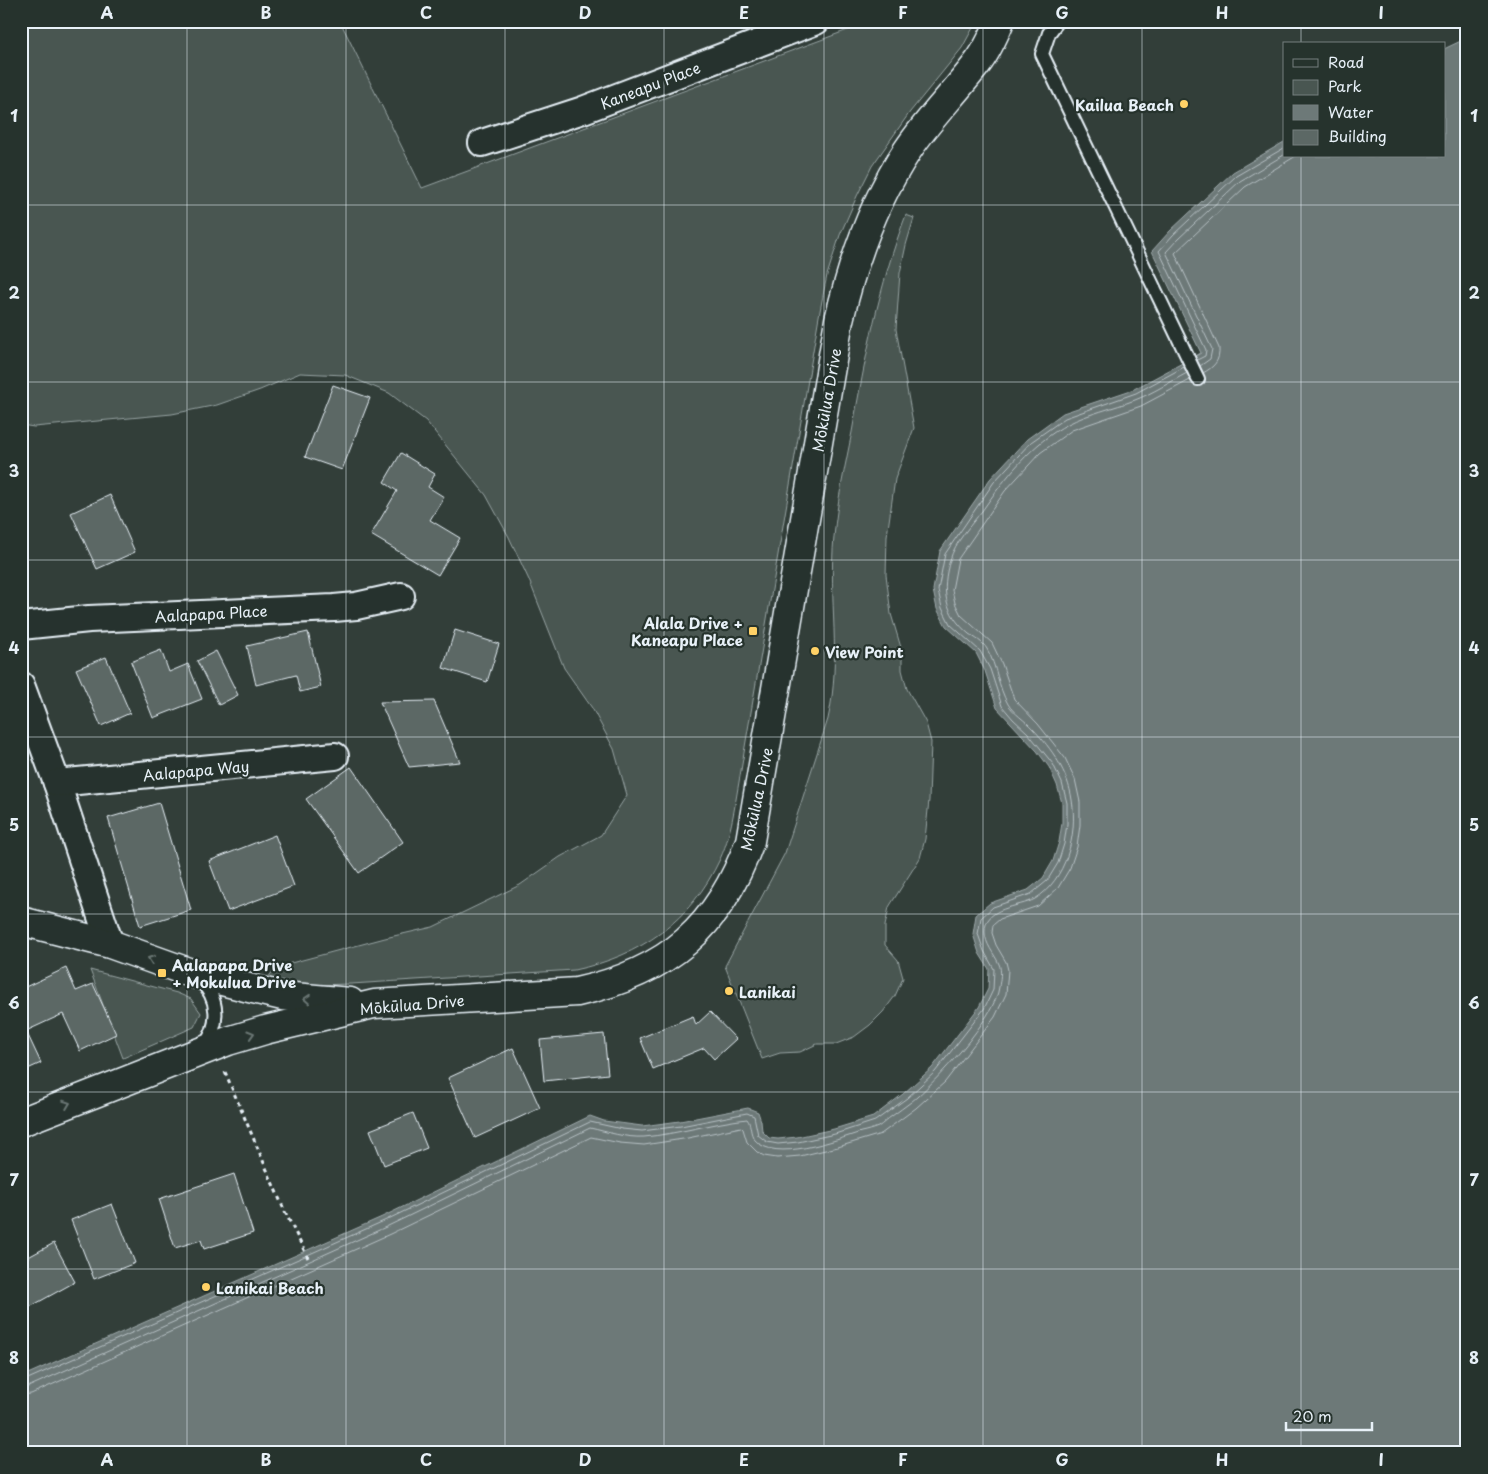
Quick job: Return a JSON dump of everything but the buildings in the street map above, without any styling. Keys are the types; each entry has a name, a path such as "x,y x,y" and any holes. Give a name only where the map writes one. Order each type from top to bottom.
{"street":[{"name":"Kaneapu Place","path":"482,142 583,110 816,21"},
{"name":"Mōkūlua Drive","path":"21,1122 204,1050 265,1030 374,1004 577,992 604,986 654,965 676,950 714,912 729,890 741,866 750,841 839,320 851,273 873,213 891,177 913,144 979,60 1000,21"},
{"name":"Aalapapa Place","path":"21,626 89,618 334,608 356,606 401,596"},
{"path":"21,684 57,783 110,944"},
{"name":"Aalapapa Way","path":"57,783 335,756"},
{"path":"21,921 110,944 191,973 282,996 374,1004"}],"lane":[{"path":"1058,21 1049,34 1042,54 1198,379"},
{"path":"191,973 210,992 215,1004 214,1028 210,1038 203,1047 204,1050"}],"path":[{"path":"204,1050 308,1258"}],"green space":[{"path":"21,21 340,21 422,188 872,21 964,21 975,24 962,48 910,112 872,166 840,235 827,275 819,316 734,811 727,841 708,881 694,901 679,918 661,932 642,945 621,955 598,964 574,970 351,984 311,985 265,982 276,967 433,927 520,885 560,857 601,835 627,795 614,749 592,708 564,668 529,580 509,537 486,495 426,421 389,393 345,375 300,373 217,405 172,414 34,427 21,425"},
{"path":"906,215 914,218 900,273 896,329 914,428 895,479 887,536 886,575 891,614 902,651 902,670 907,689 926,723 931,742 929,800 925,839 920,858 889,907 885,926 885,945 898,960 903,978 895,996 883,1012 854,1037 836,1044 817,1044 800,1052 780,1053 762,1059 725,966 785,853 828,719 834,674 832,583 837,511 862,377 880,295"},
{"path":"90,970 177,993 191,999 201,1013 194,1027 123,1058"}],"water":[{"path":"1467,38 1467,1453 21,1453 21,1377 382,1217 590,1116 604,1121 642,1126 748,1108 758,1112 762,1131 769,1138 797,1137 834,1129 873,1117 932,1068 979,1007 988,989 989,969 979,953 973,934 976,915 990,903 1028,890 1043,878 1053,861 1062,823 1062,803 1049,767 1037,751 997,708 985,671 976,653 946,626 937,609 933,590 940,551 990,479 1027,439 1063,413 1134,389 1201,353 1152,251 1170,231 1233,172 1283,143 1283,158 1446,158 1446,48"}],"place":[{"name":"Kailua Beach","path":"1184,104"},
{"name":"Alala Drive + Kaneapu Place","path":"753,631"},
{"name":"View Point","path":"815,651"},
{"name":"Aalapapa Drive + Mokulua Drive","path":"162,973"},
{"name":"Lanikai","path":"729,991"},
{"name":"Lanikai Beach","path":"206,1287"}]}
